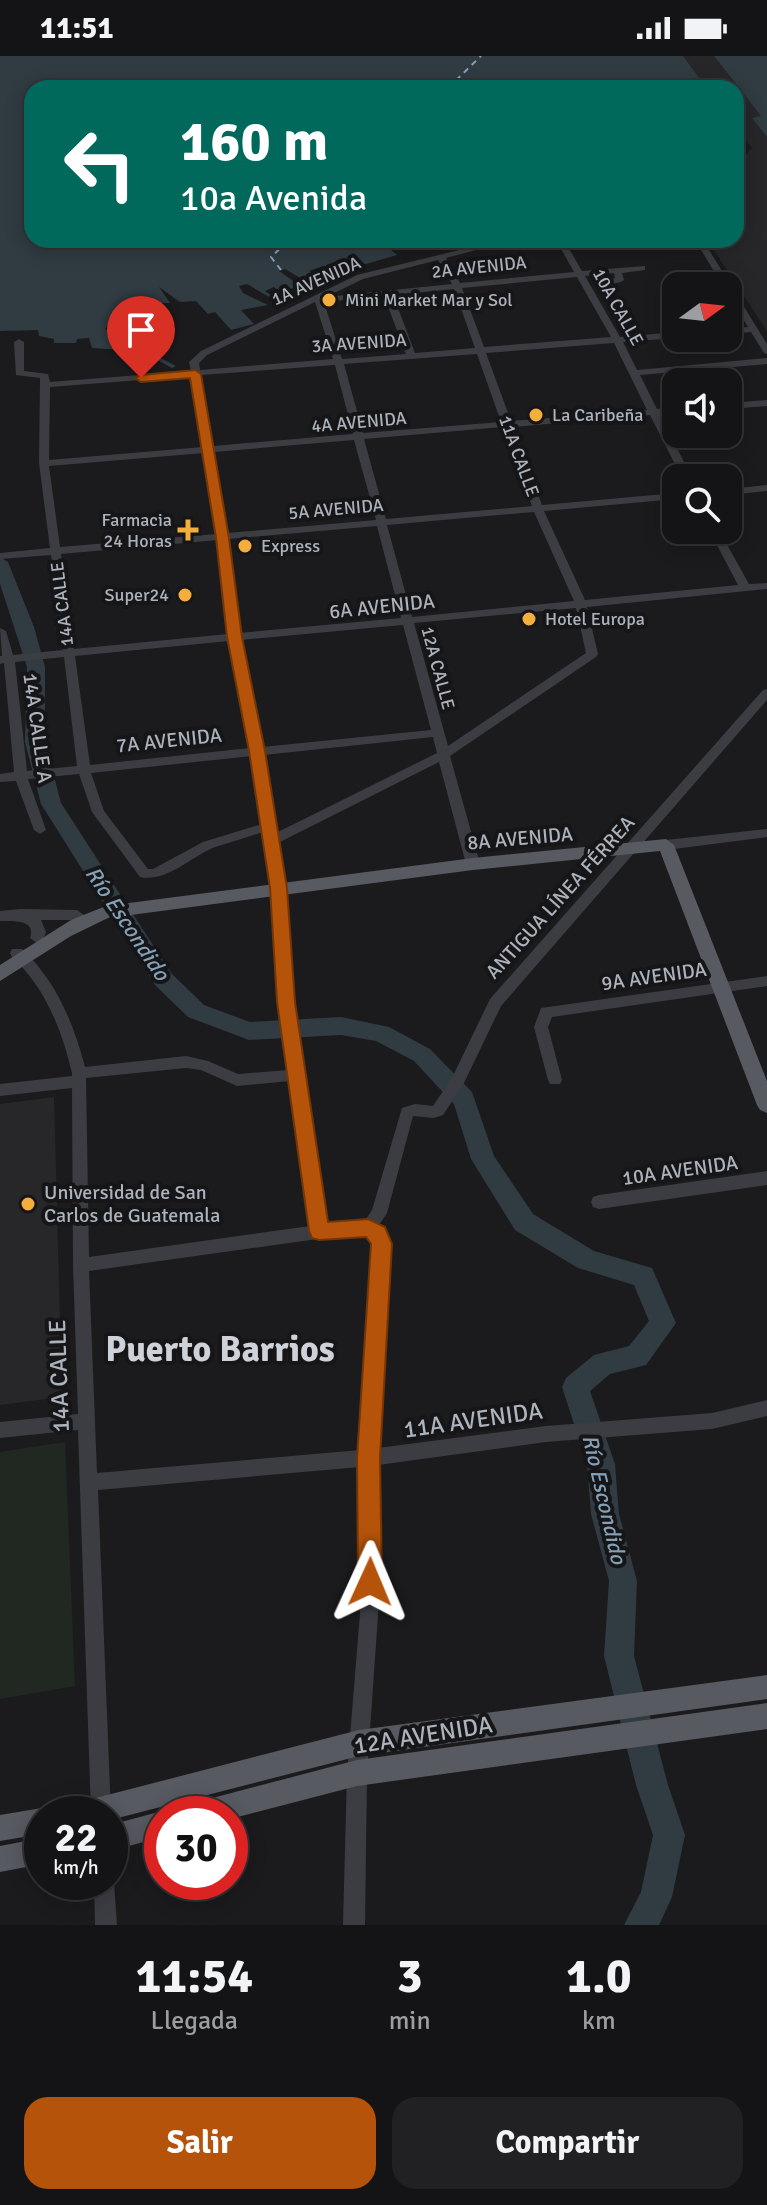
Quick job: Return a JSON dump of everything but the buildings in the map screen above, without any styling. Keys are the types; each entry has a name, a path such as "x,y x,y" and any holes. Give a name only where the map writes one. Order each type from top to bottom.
{"main road":[{"name":"8A AVENIDA","path":"21,956 37,938 77,915 106,908 473,864 666,845"},
{"path":"666,845 767,1105"},
{"name":"8A AVENIDA","path":"21,956 106,908"},
{"path":"0,962 21,956"},
{"path":"0,974 21,956"},
{"name":"12A AVENIDA","path":"128,1804 359,1743 767,1687"},
{"name":"12A AVENIDA","path":"248,1802 357,1773 767,1716"},
{"path":"0,1828 24,1824"},
{"path":"0,1859 24,1854"}],"street":[{"name":"1A AVENIDA","path":"195,369 204,353 360,277 475,248"},
{"name":"10A CALLE","path":"564,248 617,340 679,464"},
{"path":"704,248 719,272"},
{"name":"11A CALLE","path":"440,256 456,284 538,509 580,602 592,646 589,657 443,755"},
{"name":"2A AVENIDA","path":"318,299 642,268"},
{"path":"605,281 620,280 617,270"},
{"path":"388,294 411,355"},
{"name":"12A CALLE","path":"318,299 338,360 356,438 473,864"},
{"path":"742,310 767,351"},
{"path":"742,330 754,329"},
{"name":"3A AVENIDA","path":"45,385 195,369 662,336"},
{"path":"19,342 19,373 45,376 45,385"},
{"path":"633,373 767,361"},
{"path":"195,369 206,451 223,538 234,637 257,751 278,888 286,1002 319,1231"},
{"name":"14A CALLE","path":"45,385 44,463 56,551 63,653 84,769 98,812 142,873 155,873 208,845 269,826"},
{"path":"742,405 767,403"},
{"name":"4A AVENIDA","path":"44,463 662,412"},
{"path":"742,491 767,488"},
{"name":"5A AVENIDA","path":"0,556 662,497"},
{"path":"721,544 745,588"},
{"name":"6A AVENIDA","path":"7,659 767,586"},
{"name":"14A CALLE A","path":"0,631 25,775 40,830"},
{"name":"ANTIGUA LÍNEA FÉRREA","path":"368,1228 379,1213 407,1112 413,1109 431,1113 438,1111 454,1087 495,1003 767,693"},
{"name":"7A AVENIDA","path":"0,778 437,733"},
{"path":"271,841 443,755"},
{"name":"8A AVENIDA","path":"666,845 767,833"},
{"path":"20,914 36,924 39,932 37,938"},
{"name":"8A AVENIDA","path":"0,916 77,915"},
{"name":"14A CALLE","path":"21,956 54,1006 75,1055 79,1077 96,1796"},
{"name":"9A AVENIDA","path":"555,1080 541,1027 546,1012 767,981"},
{"path":"0,1090 186,1062 203,1065 237,1080 296,1072"},
{"name":"10A AVENIDA","path":"599,1202 767,1178"},
{"path":"81,1265 319,1231 368,1228 378,1234 382,1249 369,1458 371,1563 357,1773 354,1925"},
{"name":"11A AVENIDA","path":"89,1482 369,1458 582,1431 712,1421 767,1408"},
{"path":"0,1430 87,1421"},
{"path":"105,1900 106,1925"}],"shaded area":[{"path":"0,56 683,56 701,80 24,80 24,248 399,248 390,249 397,255 338,276 323,266 309,271 321,277 307,282 285,269 279,271 299,285 288,290 294,294 287,298 274,287 265,291 272,296 269,297 247,284 239,286 243,293 268,305 241,310 254,324 231,330 215,312 208,314 196,301 180,302 159,287 170,303 130,303 123,314 105,329 176,366 172,368 141,351 92,348 89,338 77,339 76,343 54,343 54,339 39,336 38,330 0,331"},
{"path":"683,56 714,56 733,80 701,80"},
{"path":"714,56 767,56 767,137 752,118 761,116 744,94 744,80 733,80"},
{"path":"744,94 762,117 752,118 767,137 767,331 742,293 742,272 728,272 712,248 744,248 744,156 752,148 744,138"},
{"name":"Universidad de San Carlos de Guatemala","path":"54,1097 62,1397 0,1405 0,1104"},
{"path":"65,1442 75,1686 0,1699 0,1452"}],"waterway":[{"name":"Río Escondido","path":"0,562 25,627 36,667 35,742 51,804 163,979 196,1011 249,1031 341,1026 381,1033 422,1055 464,1099 483,1159 524,1222 587,1260 643,1276 663,1323 637,1356 603,1364 575,1387 601,1464 605,1514 623,1581 619,1656 652,1785 669,1835 656,1897 641,1925"}],"ferry route":[{"path":"456,80 481,56"},
{"path":"281,248 271,257 281,270"}],"place":[{"name":"Mini Market Mar y Sol","path":"329,300"},
{"name":"La Caribeña","path":"536,415"},
{"name":"Farmacia 24 Horas","path":"188,530"},
{"name":"Express","path":"245,546"},
{"name":"Super24","path":"185,595"},
{"name":"Hotel Europa","path":"529,619"},
{"name":"Universidad de San Carlos de Guatemala","path":"28,1204"}],"district":[{"name":"Puerto Barrios","path":"220,1348"}],"route":[{"path":"141,378 195,374 223,538 234,637 257,751 278,888 286,1002 319,1231 368,1228 381,1238 369,1458 370,1582"}]}
